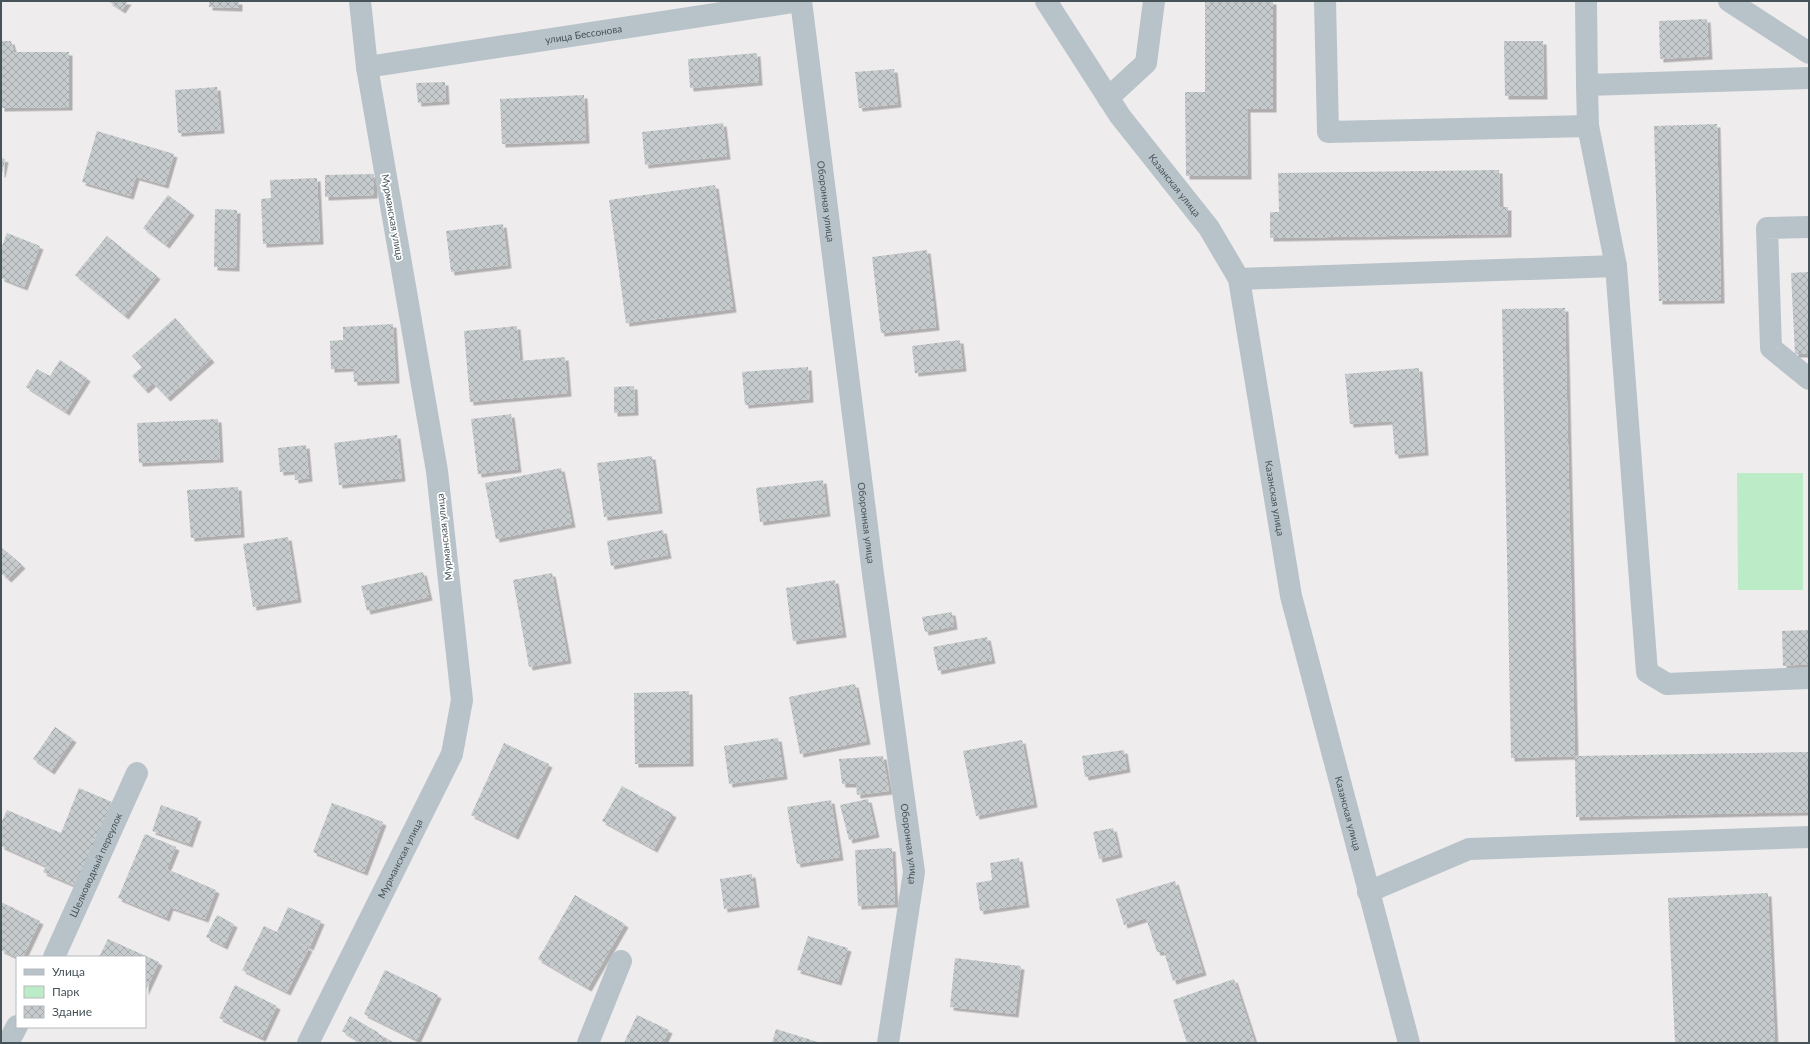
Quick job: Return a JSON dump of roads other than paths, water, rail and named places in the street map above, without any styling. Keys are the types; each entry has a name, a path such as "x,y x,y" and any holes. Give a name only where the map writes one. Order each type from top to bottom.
{"street":[{"name":"Мурманская улица","path":"308,1043 452,754 462,700 436,471 367,67 360,1"},
{"name":"улица Бессонова","path":"367,67 800,1"},
{"name":"Оборонная улица","path":"800,1 873,574 914,872 888,1043"},
{"name":"Казанская улица","path":"1046,1 1120,116 1209,228 1239,279 1291,596 1409,1043"},
{"path":"1108,98 1146,63 1154,1"},
{"path":"1325,1 1328,132 1588,126"},
{"path":"1586,1 1588,126 1616,266 1647,672 1667,684 1809,678"},
{"path":"1729,1 1809,52"},
{"path":"1587,85 1809,78"},
{"path":"1809,227 1767,228 1772,348 1809,379"},
{"path":"1239,279 1616,266"},
{"name":"Шелководный переулок","path":"55,956 137,774"},
{"path":"1368,892 1469,849 1809,837"},
{"path":"588,1043 621,961"},
{"path":"8,1043 16,1028"}]}
